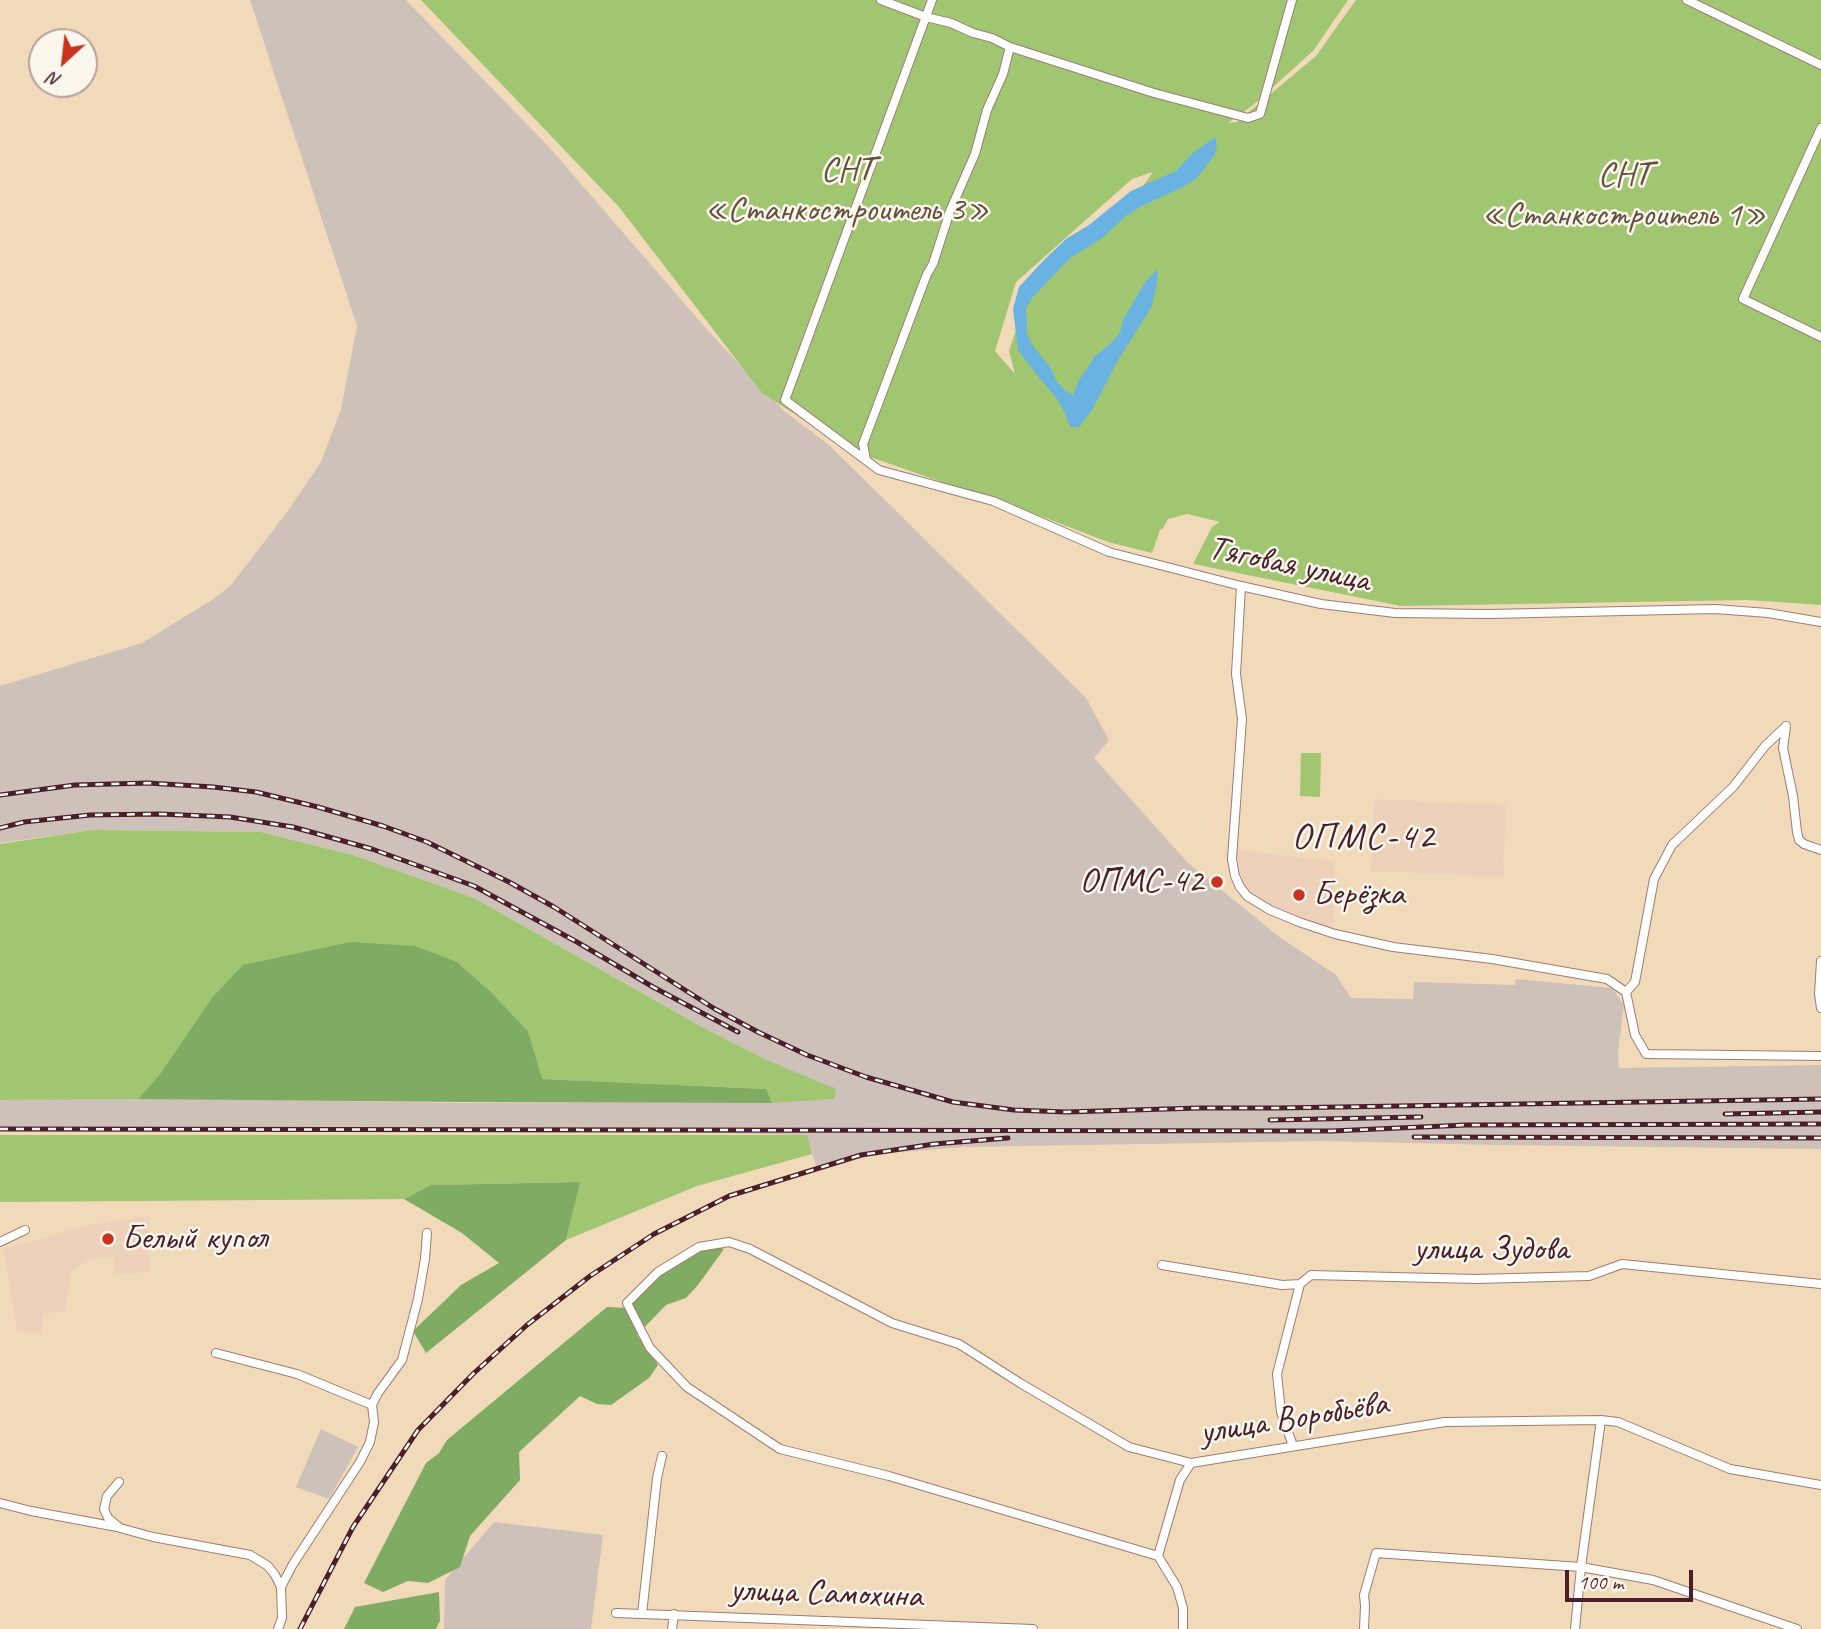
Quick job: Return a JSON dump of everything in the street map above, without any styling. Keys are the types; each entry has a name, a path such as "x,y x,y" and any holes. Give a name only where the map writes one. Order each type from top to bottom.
{"street":[{"path":"881,0 992,38 1010,47 1154,93 1248,118 1260,114 1292,0"},
{"path":"926,17 932,0"},
{"path":"1688,0 1821,65"},
{"name":"Тяговая улица","path":"926,17 785,400 879,470 993,501 1109,552 1321,604 1395,613 1490,614 1715,609 1768,613 1821,622"},
{"path":"866,460 863,444 933,264 950,211 975,154 987,110 1003,74 1010,47"},
{"path":"1821,128 1743,299 1821,337"},
{"path":"1241,586 1236,674 1242,719 1232,859 1235,876 1247,896 1269,910 1335,934 1393,947 1492,959 1607,979 1626,992 1635,1035 1646,1054 1821,1056"},
{"path":"1626,992 1635,982 1654,879 1672,845 1732,787 1765,746 1786,726 1783,748 1799,840 1821,850"},
{"path":"1821,961 1821,1008"},
{"path":"0,1242 25,1230"},
{"path":"281,1587 370,1442 374,1422 372,1405 402,1360 418,1299 428,1233"},
{"name":"улица Воробьёва","path":"1158,1556 889,1476 780,1449 687,1387 650,1348 627,1303 659,1272 699,1247 729,1242 750,1249 892,1324 958,1344 1129,1447 1191,1463 1445,1422 1601,1420 1618,1422 1730,1469 1821,1485"},
{"name":"улица Зудова","path":"1162,1265 1282,1285 1300,1284 1311,1275 1476,1279 1589,1276 1622,1264 1821,1284"},
{"path":"1293,1446 1281,1412 1277,1374 1300,1284"},
{"path":"216,1353 297,1374 372,1405"},
{"path":"1575,1629 1601,1420"},
{"path":"642,1614 657,1478 662,1456"},
{"path":"1183,1629 1183,1608 1177,1587 1158,1556 1180,1480 1191,1463"},
{"path":"119,1482 107,1496 104,1509 108,1518 120,1528"},
{"path":"0,1503 153,1537 250,1555 268,1566 281,1587 282,1618 278,1629"},
{"path":"1364,1629 1364,1595 1376,1553 1581,1567 1653,1580 1797,1629"},
{"name":"улица Самохина","path":"616,1613 1033,1629"},
{"path":"672,1629 674,1614"}],"shaded area":[{"path":"250,0 406,0 549,147 710,333 784,411 829,445 1086,698 1109,740 1094,758 1187,862 1278,936 1336,975 1351,998 1413,999 1414,982 1515,985 1516,979 1612,988 1624,1005 1618,1052 1619,1068 1821,1065 1821,1149 1323,1141 964,1147 875,1154 818,1171 806,1135 586,1130 0,1129 0,1100 137,1098 459,1103 796,1102 767,1060 702,1027 474,898 356,856 261,832 92,830 0,843 0,686 142,643 215,598 232,584 321,462 341,409 357,326"},
{"path":"1374,799 1506,805 1503,877 1371,871"},
{"path":"1236,850 1335,861 1333,928 1287,914 1255,899 1243,885"},
{"path":"149,1216 150,1272 115,1274 113,1257 93,1258 72,1270 65,1311 43,1314 42,1333 17,1331 3,1249 89,1225"},
{"path":"321,1429 358,1447 329,1499 296,1487"},
{"path":"494,1522 603,1535 591,1629 444,1629 445,1580"}],"green space":[{"path":"421,0 1348,0 1313,51 1253,105 1228,123 1237,122 1316,56 1356,0 1821,0 1821,605 1748,600 1401,606 1193,564 1212,527 1220,522 1187,514 1168,519 1160,530 1152,553 1108,542 873,458 866,460 762,393 619,207","holes":["1153,172 1129,205 1044,279 1026,299 1009,351 1015,374 995,351 1016,282 1132,179"]},
{"path":"1301,753 1321,753 1320,797 1300,796"},
{"path":"92,830 261,832 356,856 474,898 702,1027 767,1060 836,1089 834,1099 772,1103 765,1089 541,1079 528,1031 490,991 457,962 211,999 160,1074 138,1099 0,1100 0,844"},
{"path":"350,942 415,946 457,962 490,991 528,1031 542,1079 766,1089 772,1103 138,1099 160,1074 211,999 243,965"},
{"path":"0,1135 807,1135 812,1154 697,1186 566,1240 579,1182 431,1185 404,1199 0,1202"},
{"path":"580,1182 566,1240 426,1353 413,1331 461,1285 499,1263 462,1233 404,1199 431,1185"},
{"path":"713,1245 724,1249 698,1285 686,1298 666,1305 637,1335 658,1365 649,1378 611,1405 597,1404 580,1396 519,1452 520,1480 470,1536 460,1567 428,1583 408,1581 383,1592 364,1583 426,1463 439,1453 447,1440 607,1307 630,1308 644,1283 679,1259"},
{"path":"439,1592 440,1621 436,1629 344,1629 355,1607"}],"water":[{"path":"1215,137 1217,146 1214,156 1197,178 1126,216 1101,239 1070,258 1032,298 1026,308 1027,334 1033,346 1050,367 1057,382 1073,395 1094,357 1120,333 1123,320 1134,301 1146,281 1158,269 1152,305 1146,316 1118,360 1092,410 1079,427 1070,427 1056,397 1018,350 1013,309 1019,287 1066,239 1089,225 1131,191 1176,171 1193,153"}],"railway":[{"path":"0,795 75,785 148,783 213,787 256,792 383,826 427,842 509,882 554,907 715,1009 758,1032 807,1055 866,1077 953,1102 1014,1110 1066,1112 1821,1099"},
{"path":"0,828 24,822 90,815 159,814 230,817 293,827 372,849 474,886 738,1032"},
{"path":"1725,1114 1821,1112"},
{"path":"1270,1120 1421,1117"},
{"path":"0,1129 1332,1131 1466,1125 1821,1124"},
{"path":"1414,1137 1821,1138"},
{"path":"300,1629 353,1527 418,1430 474,1373 527,1325 590,1276 654,1234 729,1196 861,1155 934,1144 1008,1138"}],"place":[{"name":"ОПМС-42","path":"1217,882"},
{"name":"Берёзка","path":"1299,895"},
{"name":"Белый купол","path":"108,1239"}],"district":[{"name":"ОПМС-42","path":"1364,838"}],"park label":[{"name":"СНТ «Станкостроитель 3»","path":"847,191"},
{"name":"СНТ «Станкостроитель 1»","path":"1624,196"}]}
